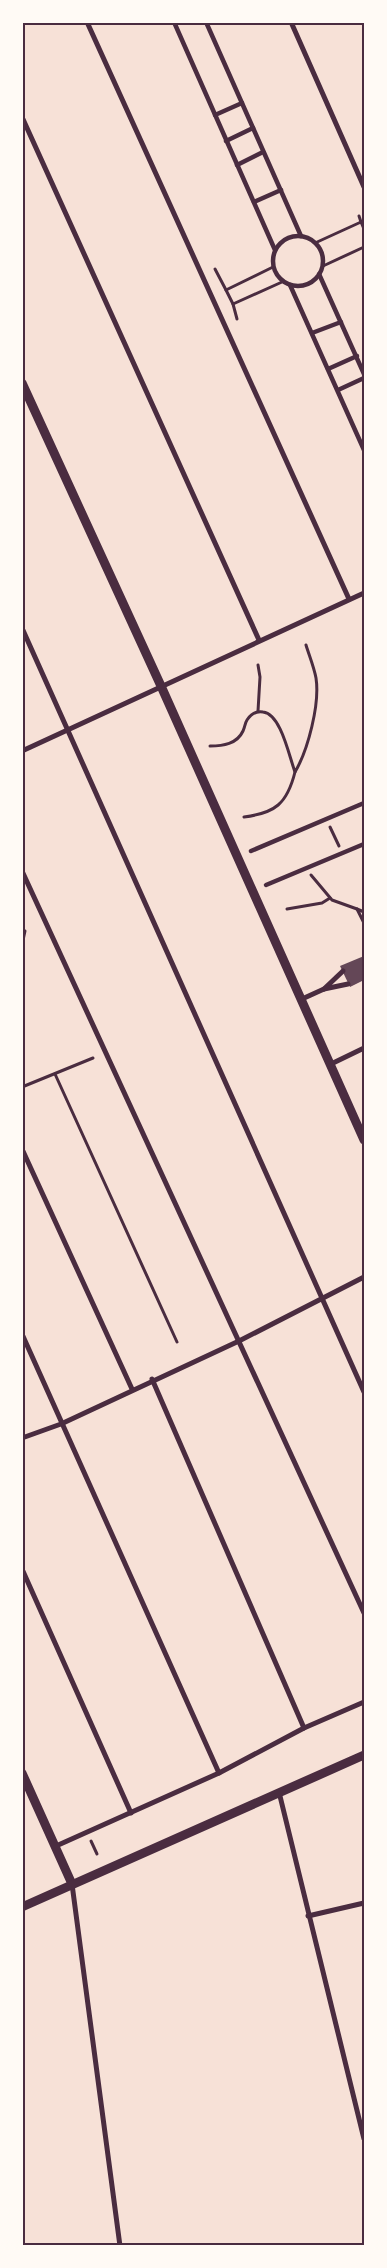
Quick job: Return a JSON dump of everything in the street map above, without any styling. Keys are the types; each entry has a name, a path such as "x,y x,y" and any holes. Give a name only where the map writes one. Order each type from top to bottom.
{"street":[{"path":"87,22 349,599"},
{"path":"206,22 301,236"},
{"path":"292,22 364,187"},
{"path":"175,23 275,250 273,267 282,281 290,285 307,285 319,274 323,266 321,250 316,243 301,236 285,239 275,250"},
{"path":"215,115 242,103"},
{"path":"22,117 259,640"},
{"path":"226,141 253,128"},
{"path":"237,164 263,152"},
{"path":"254,202 281,190"},
{"path":"319,274 364,374"},
{"path":"290,285 364,450"},
{"path":"312,333 341,322"},
{"path":"328,369 357,356"},
{"path":"338,390 364,378"},
{"path":"22,384 161,686 364,1140"},
{"path":"359,437 364,435"},
{"path":"22,751 364,593"},
{"path":"22,628 364,1392"},
{"path":"251,851 364,804"},
{"path":"266,885 364,844"},
{"path":"22,871 364,1613"},
{"path":"324,989 342,971"},
{"path":"302,999 324,989 348,984"},
{"path":"331,1064 364,1048"},
{"path":"22,1149 132,1389"},
{"path":"22,1438 61,1424 152,1379 239,1341 364,1277"},
{"path":"22,1334 219,1773"},
{"path":"152,1379 304,1728"},
{"path":"22,1569 130,1813"},
{"path":"56,1846 219,1773 304,1728 364,1702"},
{"path":"22,1908 279,1792 364,1756"},
{"path":"22,1773 72,1884 120,2246"},
{"path":"279,1792 364,2139"},
{"path":"308,1916 364,1903"}],"path":[{"path":"359,216 364,229"},
{"path":"316,243 361,222"},
{"path":"323,266 364,247"},
{"path":"226,290 273,267"},
{"path":"215,269 233,304 237,319"},
{"path":"233,304 282,281"},
{"path":"244,817 269,813 282,800 291,786 303,755 312,724 316,693 316,679 306,645"},
{"path":"210,746 227,745 233,742 244,730 247,720 258,711 260,677 258,666"},
{"path":"258,711 273,716 278,723 295,772"},
{"path":"327,819 342,854"},
{"path":"305,869 330,898 340,904 364,912"},
{"path":"287,909 322,903 330,898"},
{"path":"357,909 364,923"},
{"path":"22,930 25,931 22,945"},
{"path":"22,1087 93,1058"},
{"path":"55,1074 177,1342"},
{"path":"90,1838 97,1854"}],"building":[{"path":"364,956 364,980 350,987 340,966"}]}
